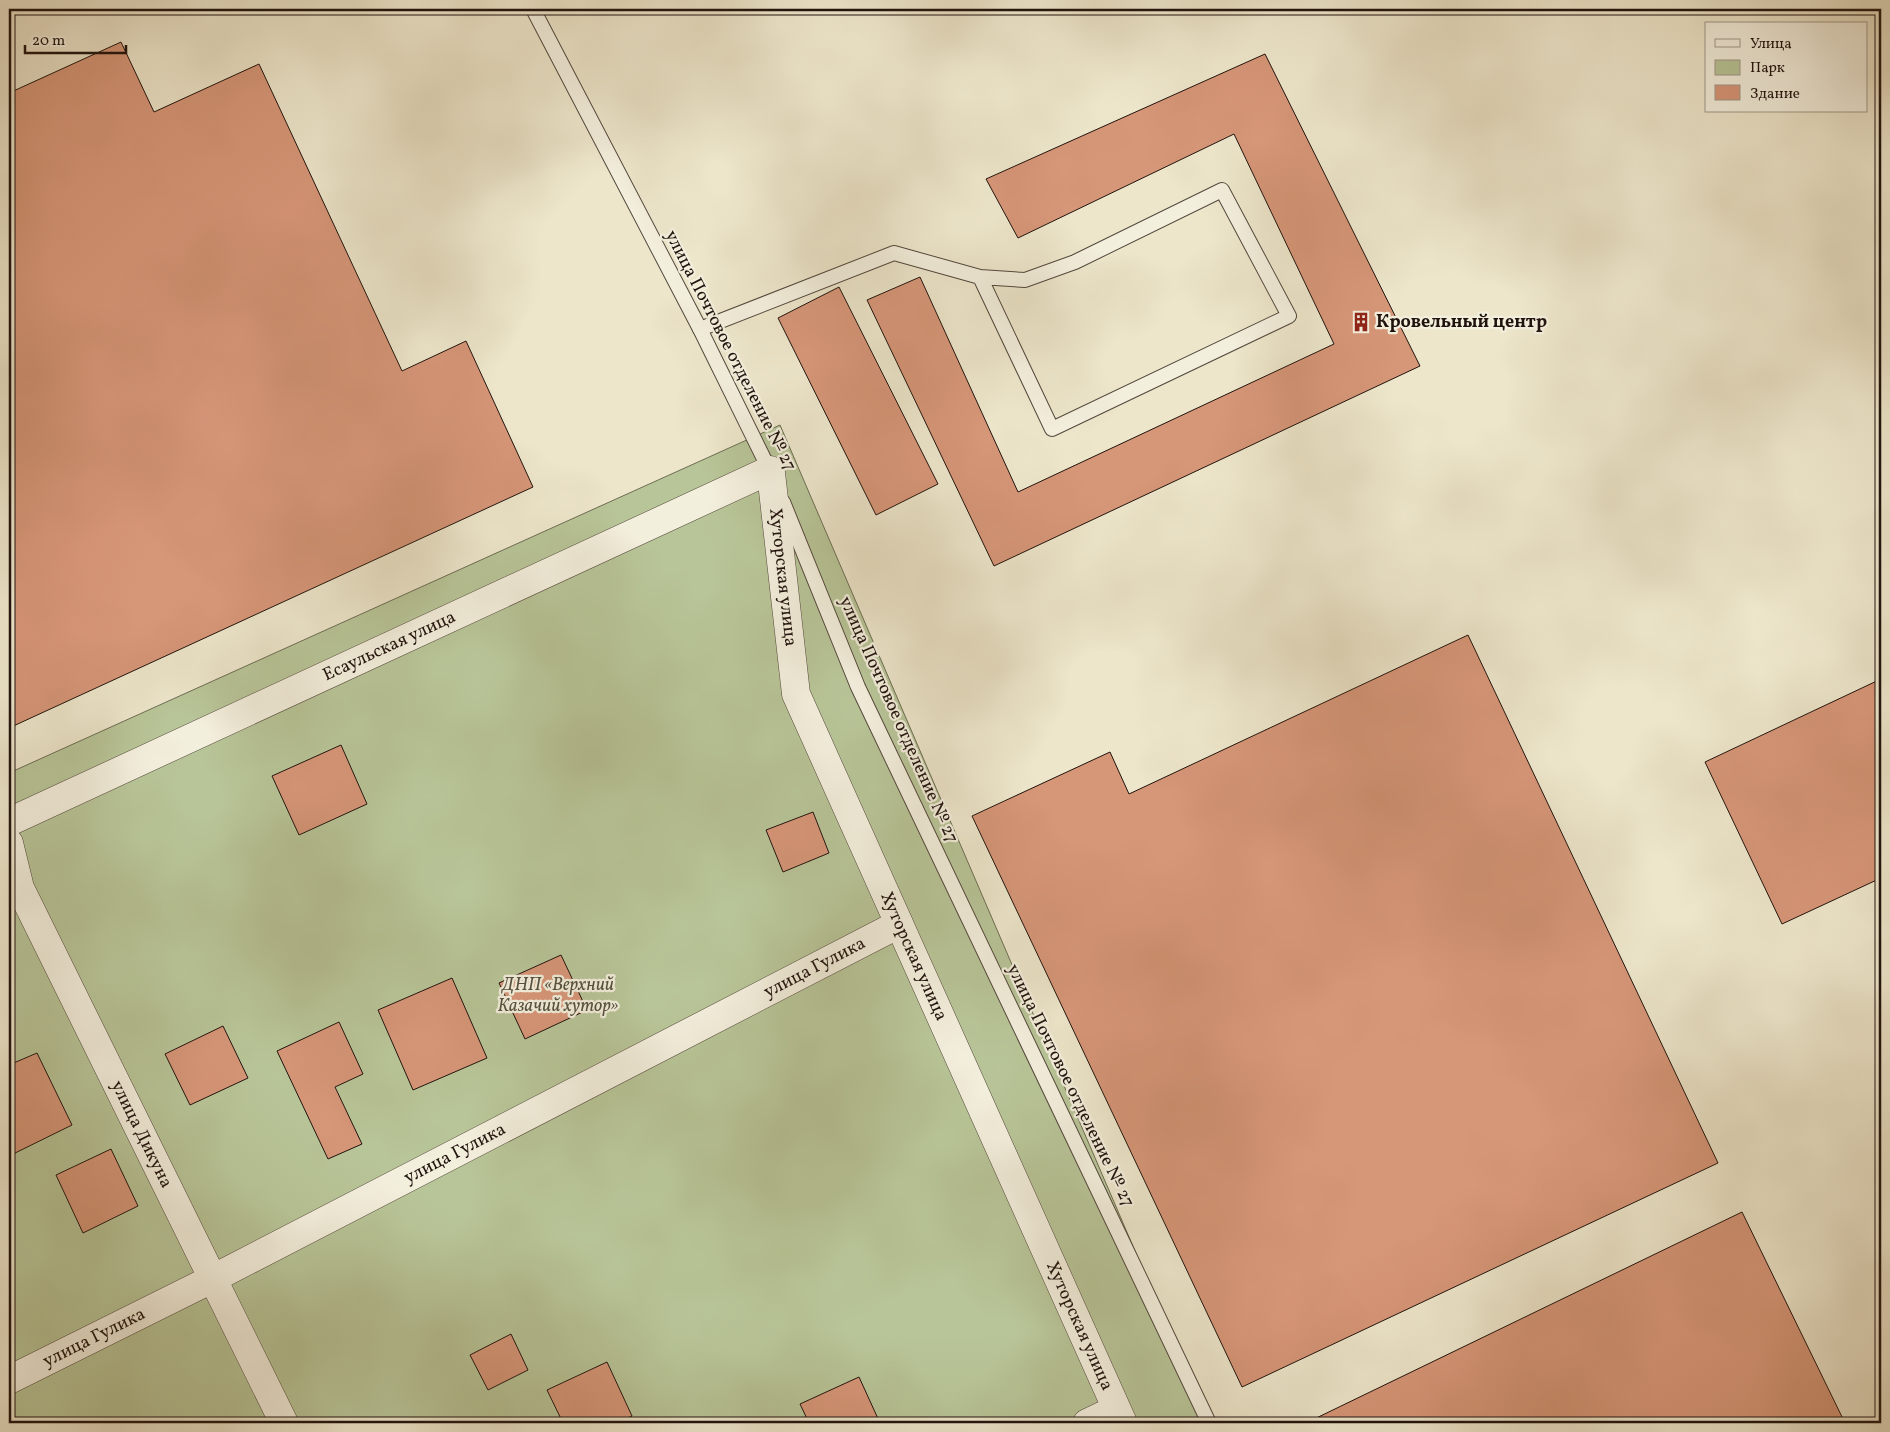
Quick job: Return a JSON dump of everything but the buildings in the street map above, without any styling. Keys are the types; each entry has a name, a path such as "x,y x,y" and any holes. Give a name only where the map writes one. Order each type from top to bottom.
{"street":[{"name":"Есаульская улица","path":"9,822 770,471"},
{"name":"Хуторская улица","path":"770,471 796,694 1119,1416"},
{"name":"улица Дикуна","path":"9,843 20,888 284,1423"},
{"name":"улица Гулика","path":"9,1380 214,1278 899,924"},
{"path":"1087,1423 1119,1416"}],"lane":[{"name":"улица Почтовое отделение № 27","path":"533,9 700,329 770,471 858,687 1208,1423"},
{"path":"700,329 894,253 980,277 1024,280 1075,262 1222,190 1289,316 1052,429 980,277"}],"green space":[{"name":"ДНП «Верхний Казачий хутор»","path":"780,425 1209,1423 9,1423 9,773"}],"place":[{"name":"Кровельный центр","path":"1361,322"}]}
